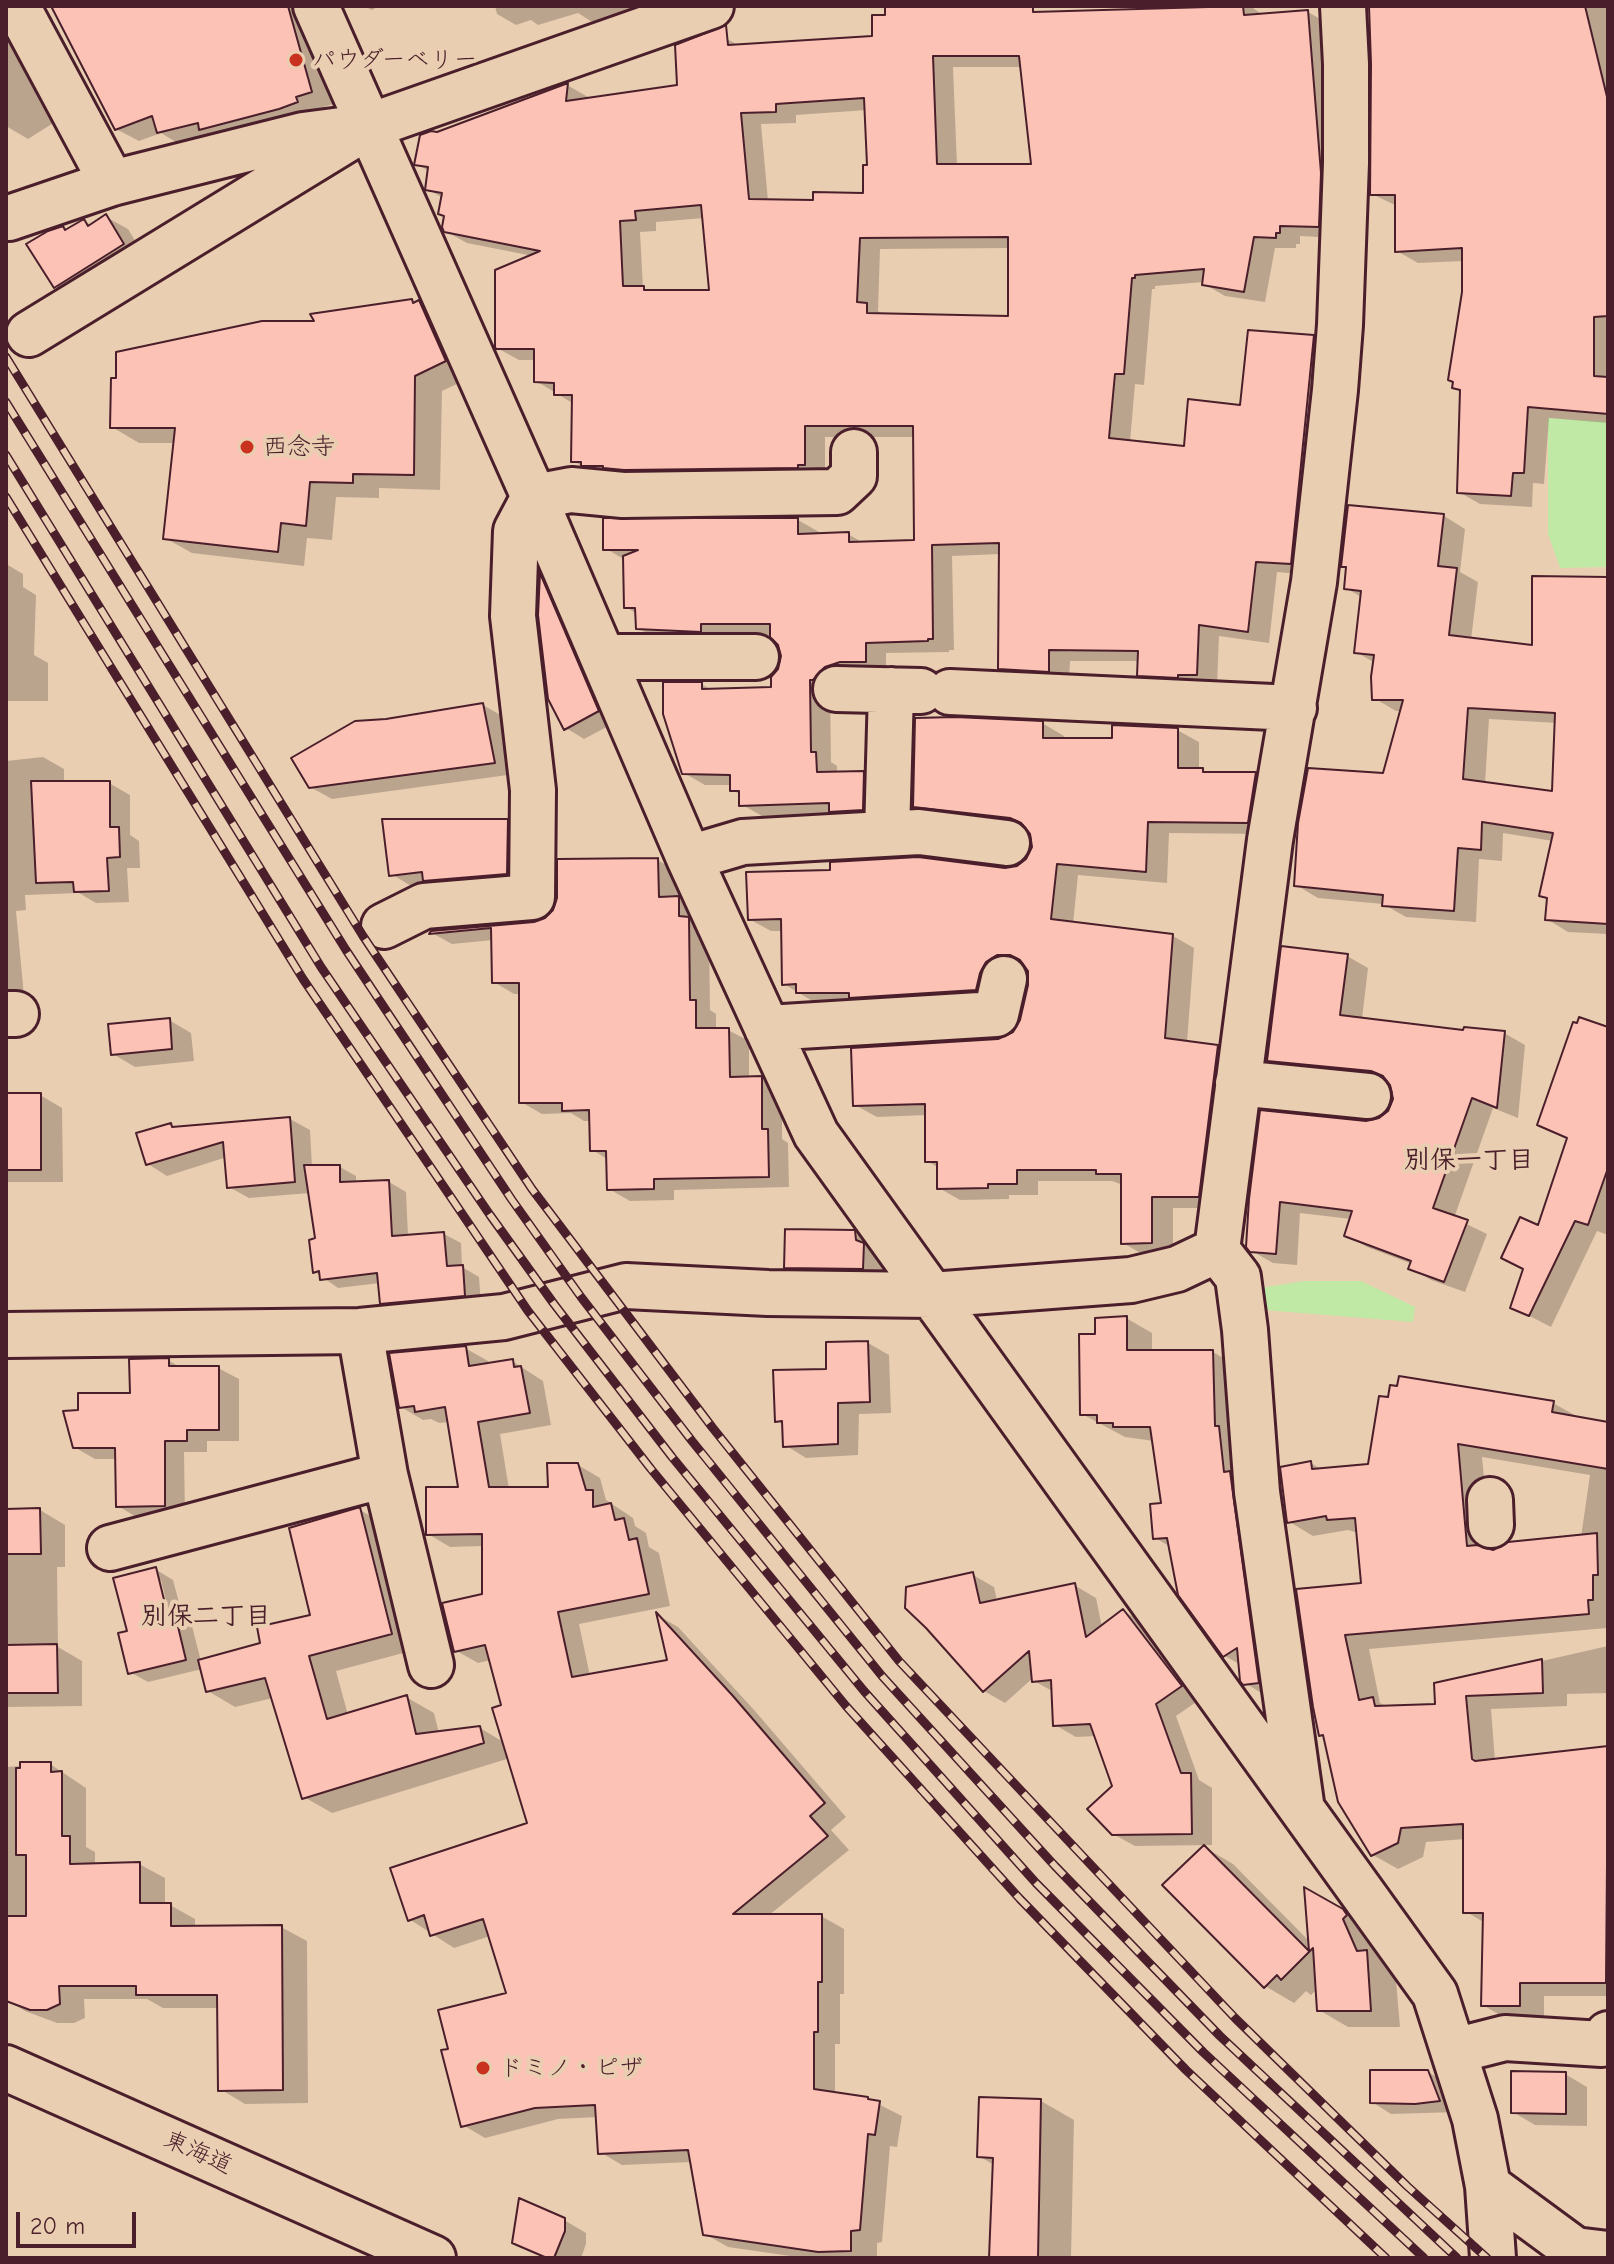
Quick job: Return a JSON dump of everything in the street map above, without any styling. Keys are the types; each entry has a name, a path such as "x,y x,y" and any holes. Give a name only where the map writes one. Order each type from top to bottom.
{"main road":[{"path":"17,6 112,183"},
{"path":"316,6 367,127 425,248 689,858 816,1134 1435,1994 1475,2119 1488,2186 1493,2258"},
{"path":"29,334 367,127 711,6"},
{"path":"1302,1809 1257,1492 1238,1277 1217,1250 1270,840 1316,567 1340,325 1347,103 1343,6"},
{"path":"9,218 112,183 303,135 367,127"},
{"path":"534,497 571,490 623,495 837,492 854,476 854,452"},
{"path":"384,926 424,906 532,897 533,790 513,616 516,531 534,497"},
{"path":"603,657 756,657"},
{"path":"836,689 1294,708"},
{"path":"887,834 924,691"},
{"path":"689,858 743,842 919,832 1007,843"},
{"path":"767,1028 996,1014 1004,979"},
{"path":"1238,1083 1368,1096"},
{"path":"6,1335 360,1331 504,1317 626,1286 768,1293 931,1295 1131,1280 1177,1269 1217,1250"},
{"path":"360,1331 385,1475 431,1665"},
{"path":"110,1548 385,1475"},
{"path":"1454,2051 1505,2038 1602,2044 1608,2034"},
{"name":"東海道","path":"6,2068 433,2258"},
{"path":"1488,2186 1575,2250 1608,2254"}],"green space":[{"path":"1548,418 1608,422 1608,567 1560,568 1548,534"},
{"path":"1304,1281 1361,1281 1415,1307 1413,1322 1263,1310 1260,1288"}],"building":[{"path":"51,6 288,6 312,92 296,97 298,102 279,109 199,130 198,123 157,133 152,116 115,130"},
{"path":"885,6 1033,6 1033,12 1243,6 1244,15 1308,10 1321,173 1319,227 1280,226 1276,238 1254,237 1244,292 1202,285 1204,269 1135,275 1132,278 1124,374 1115,374 1109,438 1184,446 1188,399 1240,405 1248,330 1314,335 1291,564 1256,562 1248,632 1199,625 1197,675 1178,675 1178,678 1137,676 1138,651 1049,650 1049,672 998,669 999,543 932,545 933,639 866,643 866,662 840,662 825,667 810,680 811,752 816,752 817,772 864,771 863,810 829,812 829,803 739,806 739,791 730,791 730,775 682,774 663,714 663,682 702,682 702,689 771,687 771,677 778,669 781,656 778,645 770,637 770,624 701,624 701,632 636,629 635,608 624,608 623,556 638,550 603,550 603,518 798,518 798,534 849,532 849,542 914,540 913,426 805,426 805,465 798,465 798,468 624,470 581,466 581,462 571,462 572,395 554,395 554,383 534,382 534,349 495,347 495,270 540,251 444,232 444,216 438,214 442,193 425,190 428,167 414,165 420,135 437,132 568,83 566,101 677,85 675,45 726,25 728,45 872,36 872,15 885,15","holes":["933,56 1019,56 1031,164 937,164","864,98 867,165 863,165 863,193 813,192 813,200 749,199 741,113 776,112 776,104","701,205 709,290 644,290 644,286 623,286 620,221 636,220 635,211","1008,237 1008,316 867,313 867,303 857,302 860,238"]},
{"path":"1369,6 1585,6 1608,101 1608,316 1594,317 1594,376 1608,377 1608,414 1528,407 1524,473 1513,473 1511,496 1457,493 1460,390 1452,388 1453,382 1448,380 1462,292 1462,248 1395,252 1395,195 1370,195"},
{"path":"106,214 124,244 54,288 26,244 48,231 63,226 65,230 84,219 88,226"},
{"path":"412,299 413,303 419,300 446,361 415,376 414,475 353,474 353,483 310,482 306,526 281,523 278,552 163,539 175,428 110,428 111,378 116,378 116,352 262,321 314,321 310,314"},
{"path":"1348,505 1444,514 1438,566 1457,568 1449,635 1532,645 1532,576 1608,577 1608,924 1545,920 1547,898 1539,896 1553,833 1482,822 1481,850 1458,848 1454,911 1382,906 1383,895 1294,886 1298,823 1308,768 1383,773 1403,700 1372,700 1374,655 1354,653 1361,591 1344,589 1346,567 1341,567","holes":["1468,708 1555,713 1552,791 1463,779"]},
{"path":"540,573 599,711 564,730 548,699 538,615"},
{"path":"483,703 495,763 309,788 291,758 355,721"},
{"path":"915,718 1043,721 1043,738 1112,738 1112,725 1178,728 1178,768 1203,768 1203,772 1256,772 1248,823 1148,822 1146,872 1057,864 1051,919 1173,934 1165,1038 1218,1045 1199,1197 1152,1197 1152,1243 1121,1244 1121,1174 1096,1174 1096,1170 1017,1170 1017,1184 937,1189 937,1162 925,1162 925,1104 853,1106 851,1048 998,1039 1013,1032 1020,1020 1028,985 1028,971 1020,960 1010,955 997,955 986,962 976,990 849,998 849,993 796,993 796,984 782,985 781,919 748,920 746,872 830,870 830,862 918,857 1005,868 1017,866 1026,859 1032,847 1030,834 1021,823 1010,818 913,807"},
{"path":"31,781 110,781 110,827 119,827 120,857 107,858 109,891 74,892 73,882 36,883"},
{"path":"382,819 508,819 507,874 423,881 422,872 389,876"},
{"path":"658,858 659,897 679,896 679,916 689,917 690,1000 696,1000 696,1028 729,1028 730,1077 762,1076 762,1129 768,1129 769,1177 654,1179 654,1189 607,1190 606,1151 590,1151 589,1110 562,1111 562,1103 519,1103 519,983 492,983 491,928 429,934 431,931 534,922 545,918 553,910 557,898 557,859"},
{"path":"1281,946 1348,954 1340,1015 1463,1030 1464,1027 1505,1031 1497,1108 1472,1098 1433,1208 1468,1220 1444,1282 1408,1269 1411,1261 1344,1236 1352,1211 1280,1202 1276,1254 1250,1252 1246,1247 1260,1110 1366,1121 1379,1118 1388,1111 1393,1099 1390,1085 1383,1076 1371,1071 1267,1061"},
{"path":"1579,1017 1608,1027 1608,1168 1588,1225 1575,1221 1529,1316 1510,1308 1523,1269 1501,1258 1520,1217 1538,1225 1567,1138 1537,1125 1573,1022 1577,1023"},
{"path":"170,1018 172,1049 111,1055 108,1024"},
{"path":"6,1093 41,1093 41,1170 6,1170"},
{"path":"290,1117 295,1182 227,1188 223,1142 146,1165 136,1133 171,1123 172,1127"},
{"path":"304,1165 340,1165 340,1182 389,1180 392,1236 444,1232 447,1266 463,1265 465,1296 380,1304 377,1273 320,1280 319,1271 313,1273 309,1240 315,1238"},
{"path":"785,1229 855,1230 856,1240 864,1243 863,1269 784,1268"},
{"path":"1127,1316 1127,1350 1213,1350 1215,1426 1219,1426 1224,1472 1230,1471 1259,1683 1243,1685 1240,1681 1237,1648 1223,1657 1178,1595 1167,1538 1153,1539 1150,1504 1161,1503 1150,1427 1113,1427 1113,1423 1097,1423 1097,1415 1080,1415 1079,1334 1095,1334 1095,1318"},
{"path":"868,1341 870,1402 838,1403 838,1444 783,1447 782,1421 775,1422 773,1370 826,1369 826,1342"},
{"path":"466,1346 469,1366 513,1359 514,1367 521,1366 530,1413 478,1422 489,1487 548,1487 547,1463 578,1463 586,1490 593,1490 593,1507 611,1503 615,1520 624,1518 629,1540 637,1538 649,1594 558,1612 572,1677 667,1660 656,1612 825,1803 810,1816 828,1836 733,1914 822,1914 822,1982 818,1982 818,2032 814,2032 814,2089 880,2101 875,2135 868,2134 860,2230 851,2231 851,2251 818,2252 703,2235 688,2150 598,2154 595,2105 535,2108 461,2127 441,2050 448,2049 438,2010 506,1993 483,1919 430,1936 424,1915 408,1921 390,1868 527,1823 492,1708 501,1705 485,1645 454,1652 442,1603 482,1594 482,1534 426,1535 426,1487 458,1487 445,1407 415,1412 414,1406 399,1408 389,1353"},
{"path":"169,1358 169,1366 219,1366 219,1430 187,1430 187,1441 165,1441 165,1506 116,1507 115,1448 73,1448 63,1411 78,1410 78,1393 130,1393 129,1359"},
{"path":"1399,1376 1554,1401 1552,1412 1608,1422 1608,1469 1458,1444 1467,1546 1477,1545 1493,1550 1508,1542 1597,1533 1598,1575 1593,1575 1593,1600 1588,1600 1589,1614 1345,1635 1359,1700 1373,1697 1375,1706 1435,1704 1434,1683 1542,1659 1543,1693 1466,1696 1472,1759 1475,1761 1608,1746 1606,1983 1520,1983 1520,2006 1481,2006 1483,1913 1463,1913 1463,1824 1401,1828 1398,1843 1371,1856 1338,1802 1323,1735 1319,1736 1313,1707 1296,1589 1361,1583 1355,1518 1327,1520 1326,1516 1287,1523 1280,1467 1311,1461 1312,1469 1368,1464 1379,1396 1388,1397 1390,1385 1397,1386"},
{"path":"360,1507 392,1634 309,1656 327,1719 407,1695 416,1734 480,1726 484,1743 302,1799 265,1678 206,1692 198,1660 260,1643 257,1627 310,1615 289,1528"},
{"path":"40,1508 41,1554 6,1554 6,1509"},
{"path":"156,1567 168,1616 175,1614 186,1660 128,1674 118,1633 127,1631 113,1578"},
{"path":"973,1572 980,1603 1075,1583 1086,1637 1123,1609 1182,1686 1156,1704 1181,1773 1191,1773 1192,1834 1112,1835 1087,1809 1112,1786 1090,1724 1053,1726 1051,1680 1032,1682 1029,1651 983,1692 905,1608 906,1587"},
{"path":"57,1644 58,1693 6,1693 6,1645"},
{"path":"20,1762 51,1762 51,1772 62,1771 62,1836 70,1836 70,1864 140,1862 140,1903 171,1903 171,1926 282,1925 283,2090 218,2091 217,1995 136,1995 136,1986 59,1986 60,2004 47,2010 30,2010 6,2001 6,1916 26,1916 26,1855 16,1855 16,1768 20,1768"},
{"path":"1204,1845 1309,1951 1304,1887 1343,1909 1347,1915 1343,1919 1357,1951 1367,1950 1371,2011 1317,2011 1313,1948 1281,1980 1277,1975 1264,1988 1162,1885"},
{"path":"1370,2070 1428,2070 1440,2101 1370,2103"},
{"path":"1511,2071 1566,2072 1566,2114 1511,2113"},
{"path":"979,2097 1041,2099 1038,2258 989,2258 993,2158 977,2157"},
{"path":"519,2198 565,2218 565,2231 554,2258 512,2243"}],"railway":[{"path":"6,357 363,936 532,1189 712,1427 899,1661 1235,2018 1407,2186 1487,2258"},
{"path":"6,402 346,950 512,1200 581,1297 692,1441 882,1676 1055,1866 1220,2036 1457,2258"},
{"path":"6,455 321,967 490,1215 672,1457 864,1691 1036,1883 1203,2052 1424,2258"},
{"path":"6,497 303,979 528,1311 651,1469 846,1706 1020,1899 1186,2070 1386,2258"}],"place":[{"name":"パウダーベリー","path":"296,60"},
{"name":"西念寺","path":"247,447"},
{"name":"ドミノ・ピザ","path":"483,2068"}],"district":[{"name":"別保一丁目","path":"1469,1161"},
{"name":"別保二丁目","path":"206,1617"}]}
